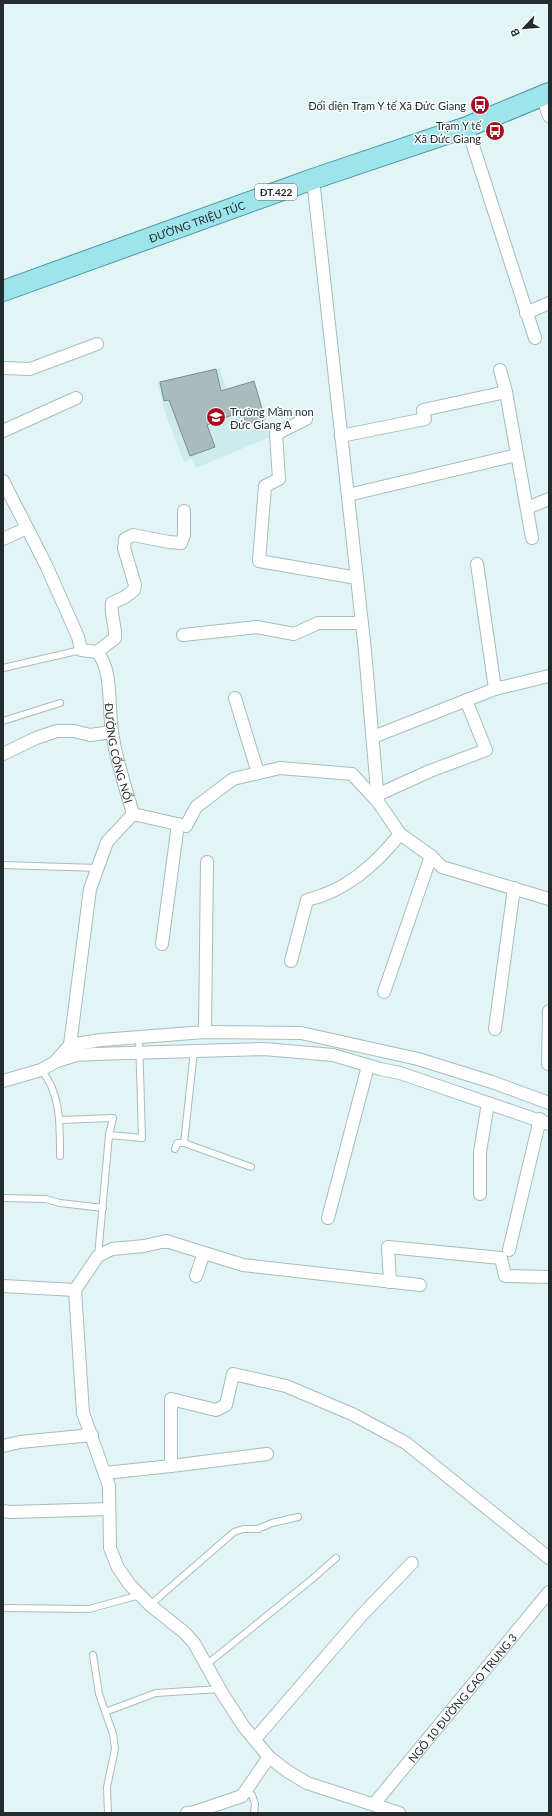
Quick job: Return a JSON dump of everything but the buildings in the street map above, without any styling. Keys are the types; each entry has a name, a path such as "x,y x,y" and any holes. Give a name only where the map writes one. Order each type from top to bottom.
{"main road":[{"name":"ĐƯỜNG TRIỆU TÚC","path":"3,291 313,179 467,127 546,95"}],"street":[{"path":"546,95 549,116"},
{"path":"467,127 535,338"},
{"path":"313,179 362,623 378,799"},
{"path":"526,313 549,303"},
{"path":"3,368 30,369 97,344"},
{"path":"500,370 506,392 532,538"},
{"path":"341,436 425,419 423,410 506,392"},
{"path":"3,431 76,398"},
{"path":"306,419 276,434 280,479 265,486 259,561 357,578"},
{"path":"348,495 517,455"},
{"path":"3,482 27,528 78,637 81,650 97,652 115,638 116,629 111,612 112,603 125,597 134,590 135,584 124,548 125,538 133,535 181,543 184,535 184,511"},
{"path":"527,508 549,499"},
{"path":"3,539 27,528"},
{"path":"477,564 495,689"},
{"path":"183,635 257,626 294,634 318,623 362,623"},
{"name":"ĐƯỜNG CỔNG NỔI","path":"70,1045 90,889 107,842 133,814 112,732 109,690 105,664 102,657 97,652"},
{"path":"373,737 495,689 549,676"},
{"path":"235,698 258,773"},
{"path":"378,799 430,771 486,750 466,700"},
{"path":"3,754 36,738 57,731 74,731 90,735 112,732"},
{"path":"133,814 186,826 196,807 232,779 280,768 352,774 378,799 400,834 430,856 442,867 549,899"},
{"path":"162,944 178,824"},
{"path":"292,961 307,900 325,896 348,883 382,856 400,834"},
{"path":"384,992 430,856"},
{"path":"204,1032 207,862"},
{"path":"495,1029 514,888"},
{"path":"548,1064 549,1011"},
{"path":"55,1062 70,1045 101,1040 204,1032 301,1033 418,1059 492,1082 549,1103"},
{"path":"3,1081 41,1070 55,1062 77,1055 264,1049 333,1055 368,1066 400,1073 544,1122 509,1250"},
{"path":"328,1218 368,1066"},
{"path":"480,1194 480,1152 488,1103"},
{"path":"399,1813 307,1783 287,1772 269,1757 220,1689 194,1643 185,1632 150,1605 130,1585 118,1568 110,1548 109,1486 83,1413 75,1290 98,1256 112,1249 144,1246 166,1241 243,1265 420,1285"},
{"path":"390,1282 388,1247 501,1258 505,1276 549,1277"},
{"path":"196,1276 204,1253"},
{"path":"3,1286 75,1290"},
{"path":"171,1466 171,1399 216,1410 226,1405 233,1374 286,1386 352,1414 406,1443 549,1558"},
{"path":"3,1446 20,1442 92,1435"},
{"path":"105,1473 268,1454"},
{"path":"3,1511 109,1509"},
{"path":"255,1739 360,1616 412,1563"},
{"name":"NGÕ 10 ĐƯỜNG CAO TRUNG 3","path":"374,1804 549,1592"},
{"path":"187,1813 195,1812 242,1796 269,1757"}],"lane":[{"path":"3,668 81,650"},
{"path":"3,721 60,703"},
{"path":"3,865 98,868"},
{"path":"109,1135 142,1138 138,1038"},
{"path":"184,1143 194,1051"},
{"path":"41,1070 49,1078 60,1120 60,1156"},
{"path":"60,1120 113,1118 109,1135 98,1256"},
{"path":"175,1149 177,1142 184,1143 251,1168"},
{"path":"3,1198 46,1199 60,1203 103,1208"},
{"path":"150,1605 224,1538 234,1532 243,1529 258,1529 272,1523 298,1517"},
{"path":"206,1666 336,1558"},
{"path":"3,1608 89,1609 140,1595"},
{"path":"93,1655 99,1694 112,1734 115,1749 107,1787 108,1813"},
{"path":"105,1712 156,1693 220,1689"},
{"path":"246,1792 252,1795 255,1804 254,1813"}],"shaded area":[{"name":"Trường Mầm non Đức Giang A","path":"220,368 226,389 254,381 270,437 196,468 192,459 184,462 166,415 157,382"}],"place":[{"name":"Đối diện Trạm Y tế Xã Đức Giang","path":"480,105"},
{"name":"Trạm Y tế Xã Đức Giang","path":"495,131"},
{"name":"Trường Mầm non Đức Giang A","path":"216,417"}]}
